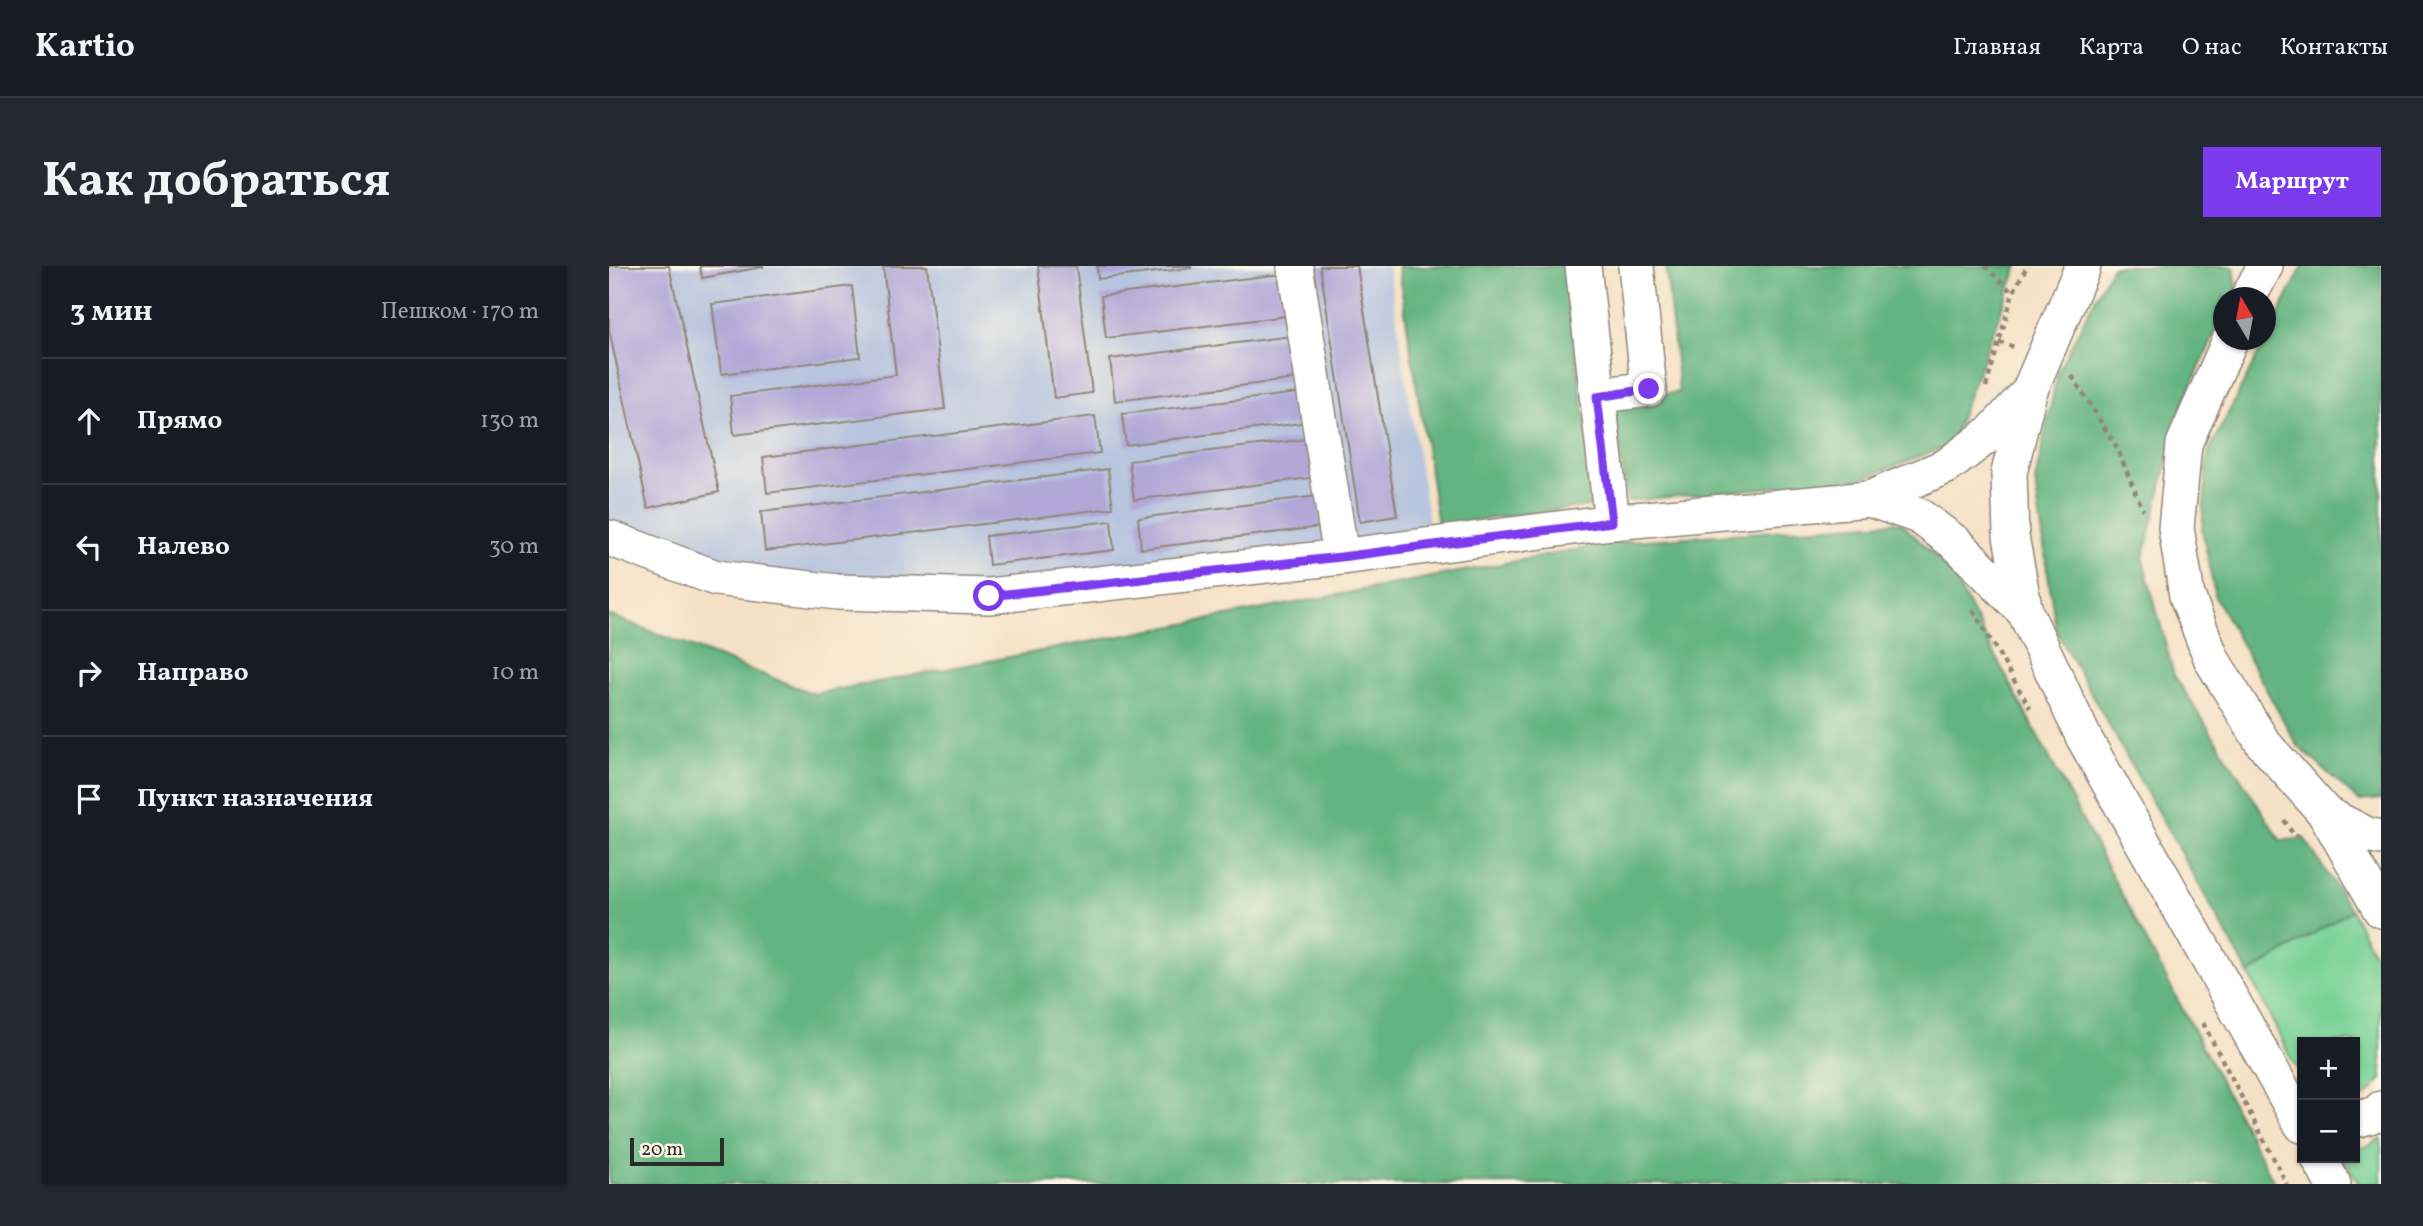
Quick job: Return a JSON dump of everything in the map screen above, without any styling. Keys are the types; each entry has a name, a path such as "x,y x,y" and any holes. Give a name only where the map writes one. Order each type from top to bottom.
{"street":[{"path":"1295,266 1341,557"},
{"path":"1583,266 1612,522"},
{"path":"1597,397 1649,389 1636,266"},
{"path":"2083,266 2029,392 2009,473 2011,536 2025,612 2084,738 2293,1096"},
{"path":"2226,350 2184,444 2176,528 2187,596 2212,660 2263,743 2326,814 2381,911"},
{"path":"609,538 716,578 837,592 989,596 1341,557 1612,522 1869,499 1947,466 1992,432 2029,392"},
{"path":"1869,499 1919,516 1957,544 2025,612"},
{"path":"2326,814 2368,835 2381,838"},
{"path":"2360,1119 2376,1114 2381,1109"},
{"path":"2322,1163 2333,1184"}],"path":[{"path":"1985,266 2013,293 2027,266"}],"shaded area":[{"path":"609,266 1388,266 1433,548 1018,611 1011,584 808,603 609,529"}],"green space":[{"path":"1398,266 1563,266 1598,505 1438,525"},
{"path":"1666,266 2018,266 1950,445 1860,479 1627,501 1613,402 1679,392"},
{"path":"2112,266 2234,266 2237,287 2213,287 2213,338 2180,411 2143,560 2174,675 2281,841 2304,838 2351,910 2249,974 2056,631 2035,481 2058,371"},
{"path":"2303,266 2381,266 2381,799 2359,801 2297,745 2215,597 2202,528 2208,453 2260,350 2276,350 2276,319"},
{"path":"1900,522 1950,570 2275,1184 609,1184 609,615 814,694 1617,542"},
{"path":"2351,910 2381,968 2381,1080 2366,1096 2360,1097 2360,1037 2297,1037 2297,1068 2249,974"},
{"path":"2381,1138 2381,1184 2359,1184 2347,1163 2360,1163 2360,1147 2367,1147"}],"building":[{"path":"609,266 669,266 719,492 648,508 609,330"},
{"path":"700,266 763,266 763,267 702,278"},
{"path":"883,266 927,266 945,409 734,435 730,396 896,375"},
{"path":"1038,266 1076,266 1092,393 1054,398"},
{"path":"1097,266 1191,266 1191,268 1098,279"},
{"path":"1320,266 1357,266 1397,516 1360,522"},
{"path":"1291,273 1296,315 1106,338 1101,296"},
{"path":"852,286 860,357 721,374 712,304"},
{"path":"1300,335 1305,378 1115,401 1110,359"},
{"path":"1306,392 1310,422 1126,445 1122,414"},
{"path":"1095,416 1100,453 767,493 763,457"},
{"path":"1315,438 1319,477 1134,500 1129,461"},
{"path":"1108,469 1113,508 765,551 761,512"},
{"path":"1317,496 1321,527 1141,549 1138,518"},
{"path":"1111,521 1114,550 989,565 986,536"}],"route":[{"path":"989,596 1341,557 1612,522 1597,397 1649,389"}]}
